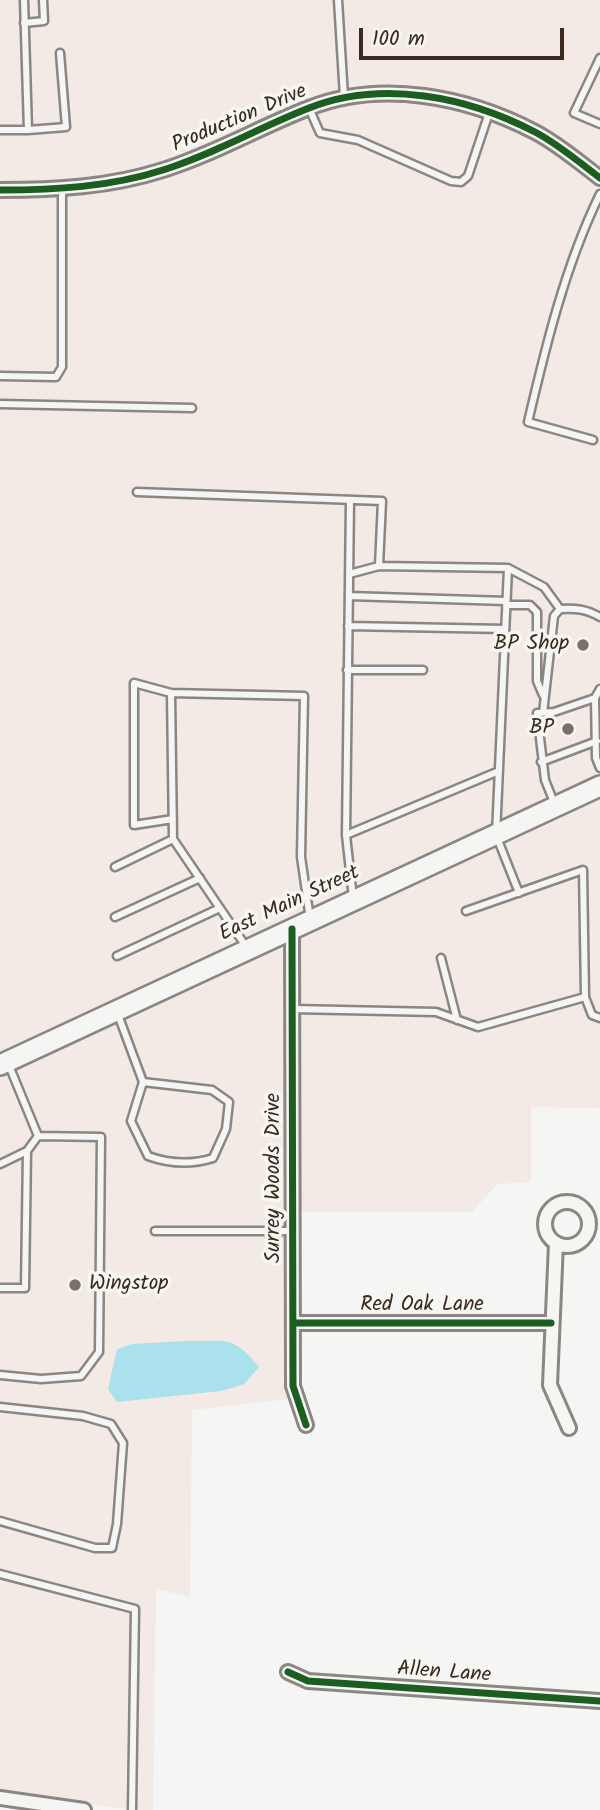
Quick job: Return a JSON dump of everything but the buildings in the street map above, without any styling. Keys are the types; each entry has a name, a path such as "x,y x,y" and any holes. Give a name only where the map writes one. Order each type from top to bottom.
{"main road":[{"name":"East Main Street","path":"4,1063 600,786"}],"street":[{"name":"Production Drive","path":"0,190 62,189 112,183 162,171 211,153 310,108 344,99 407,94 450,99 489,112 537,133 600,177"},
{"name":"Surrey Woods Drive","path":"301,925 293,1009 293,1386 306,1425"},
{"path":"556,1242 550,1385 569,1428"},
{"name":"Red Oak Lane","path":"293,1323 551,1323"},
{"name":"Allen Lane","path":"288,1672 308,1681 600,1701"},
{"path":"0,1798 37,1807 84,1810"}],"lane":[{"path":"24,0 28,130"},
{"path":"24,23 44,21 43,0"},
{"path":"338,0 344,99"},
{"path":"0,130 66,127 60,53"},
{"path":"600,58 574,113 600,124"},
{"path":"310,108 320,132 358,140 451,181 461,182 468,176 489,112"},
{"path":"0,376 56,376 62,367 62,189"},
{"path":"593,440 528,422 545,347 584,227 600,194"},
{"path":"0,404 192,408"},
{"path":"137,492 382,501 379,566"},
{"path":"349,500 346,835 354,900"},
{"path":"349,574 379,566 508,568 544,587 560,609"},
{"path":"508,568 496,835 519,893"},
{"path":"349,596 530,605 537,612 537,681 543,695 543,713"},
{"path":"560,609 587,609 600,617"},
{"path":"543,695 548,689 554,617 560,609"},
{"path":"348,626 505,629"},
{"path":"347,670 423,670"},
{"path":"173,819 134,825 134,683 171,693 304,696 301,925"},
{"path":"600,689 595,698 596,758 600,768"},
{"path":"171,693 173,839 248,949"},
{"path":"556,807 541,762 537,713 554,712 595,698"},
{"path":"571,706 574,715"},
{"path":"554,712 557,721"},
{"path":"583,736 587,745"},
{"path":"541,762 597,741"},
{"path":"566,742 569,751"},
{"path":"346,835 499,771"},
{"path":"114,867 173,839"},
{"path":"466,911 583,870 585,997 592,1015 600,1018"},
{"path":"115,917 200,878"},
{"path":"117,956 220,908"},
{"path":"441,958 457,1020"},
{"path":"293,1009 436,1012 478,1027 585,997"},
{"path":"116,1011 143,1082 131,1121 148,1156 164,1162 197,1163 213,1158 226,1129 229,1102 212,1090 143,1082"},
{"path":"4,1063 38,1136"},
{"path":"0,1164 27,1151 38,1136"},
{"path":"0,1375 41,1379 81,1376 99,1352 101,1137 38,1136"},
{"path":"0,1288 25,1288 27,1151"},
{"path":"155,1231 293,1231"},
{"path":"0,1406 83,1416 111,1424 123,1443 117,1524 112,1548 95,1548 0,1521"},
{"path":"0,1574 135,1609 132,1810"}],"shaded area":[{"path":"0,0 600,0 600,170 509,125 600,183 600,778 0,1059"},
{"path":"600,794 600,1108 531,1107 531,1182 497,1184 472,1212 298,1212 299,932"},
{"path":"288,936 290,1399 192,1410 190,1597 156,1589 153,1810 131,1810 0,1791 0,1070"}],"water":[{"path":"227,1342 242,1349 259,1367 244,1384 221,1391 117,1402 108,1389 117,1349 132,1344"}],"cycle path":[{"path":"0,190 82,186 143,176 200,156 309,108 337,99 395,94 453,101 509,120 552,142 600,178"},
{"path":"292,929 293,1386 306,1425"},
{"path":"293,1323 551,1323"},
{"path":"288,1672 308,1681 600,1701"}],"place":[{"name":"BP Shop","path":"583,645"},
{"name":"BP","path":"568,729"},
{"name":"Wingstop","path":"75,1285"}]}
